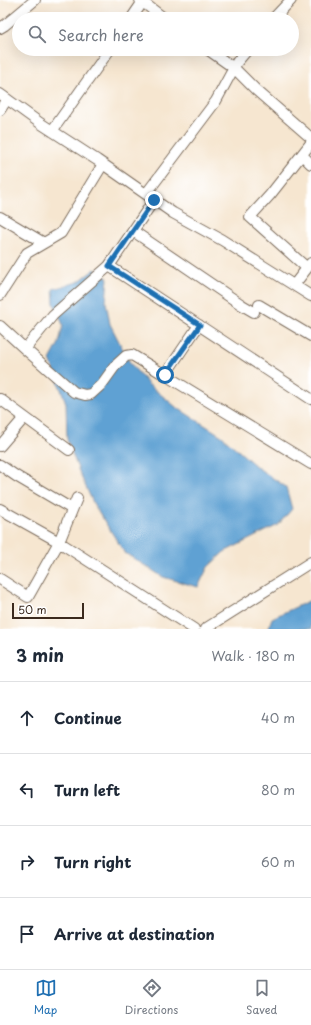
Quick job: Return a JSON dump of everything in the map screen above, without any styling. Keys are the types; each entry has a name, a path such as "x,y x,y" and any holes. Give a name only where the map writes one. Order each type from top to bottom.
{"street":[{"path":"21,12 35,0"},
{"path":"280,12 291,0"},
{"path":"135,12 142,1 156,12"},
{"path":"0,28 12,20"},
{"path":"52,131 105,56"},
{"path":"217,56 234,68 256,90 311,138"},
{"path":"25,350 53,315 109,266 133,231 150,197 216,100 234,68 243,56"},
{"path":"0,110 3,97 173,213 222,240 311,296"},
{"path":"294,285 309,265 250,217 311,143"},
{"path":"302,154 311,164"},
{"path":"0,295 27,253 61,233 103,164"},
{"path":"0,217 44,243"},
{"path":"133,231 242,305 257,309 311,336"},
{"path":"109,266 311,399"},
{"path":"165,375 200,325"},
{"path":"0,326 25,350 74,392 85,395 91,394 102,384 115,366 126,356 132,355 311,464"},
{"path":"0,399 69,450"},
{"path":"0,446 24,418"},
{"path":"0,465 16,476 72,508"},
{"path":"0,578 28,597 59,542 77,498"},
{"path":"0,510 59,542 194,629"},
{"path":"205,629 311,562"}],"water":[{"path":"95,269 108,278 106,302 110,324 130,363 148,384 176,407 222,436 258,468 286,487 292,509 278,525 224,552 208,567 198,587 163,577 125,553 95,507 67,440 66,403 50,360 59,343 63,325 54,303 53,289 78,282"},
{"path":"311,600 311,629 268,629 272,618"}],"route":[{"path":"154,200 109,266 200,325 165,375"}]}
